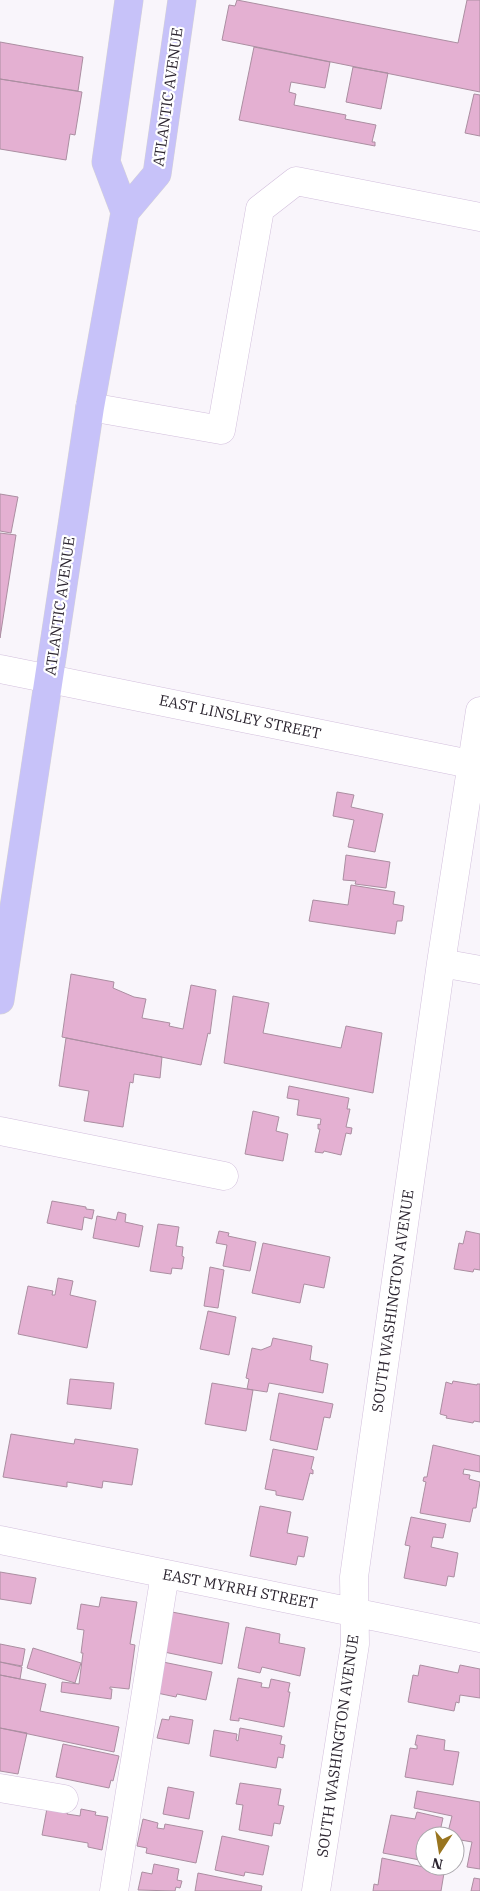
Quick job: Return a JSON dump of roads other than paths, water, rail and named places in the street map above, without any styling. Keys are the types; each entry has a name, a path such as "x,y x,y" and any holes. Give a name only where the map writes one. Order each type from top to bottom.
{"main road":[{"path":"125,212 106,162 129,0"},
{"name":"ATLANTIC AVENUE","path":"0,1000 90,407 125,212 157,174 182,0"}],"street":[{"path":"90,407 221,430 260,209 296,181 480,217"},
{"name":"EAST LINSLEY STREET","path":"0,669 475,766"},
{"name":"SOUTH WASHINGTON AVENUE","path":"316,1891 355,1644 354,1577 441,963 475,766 480,711"},
{"path":"441,963 480,970"},
{"path":"0,1130 224,1176"},
{"name":"EAST MYRRH STREET","path":"0,1540 480,1638"},
{"path":"114,1891 165,1574"},
{"path":"0,1788 64,1799"}]}
